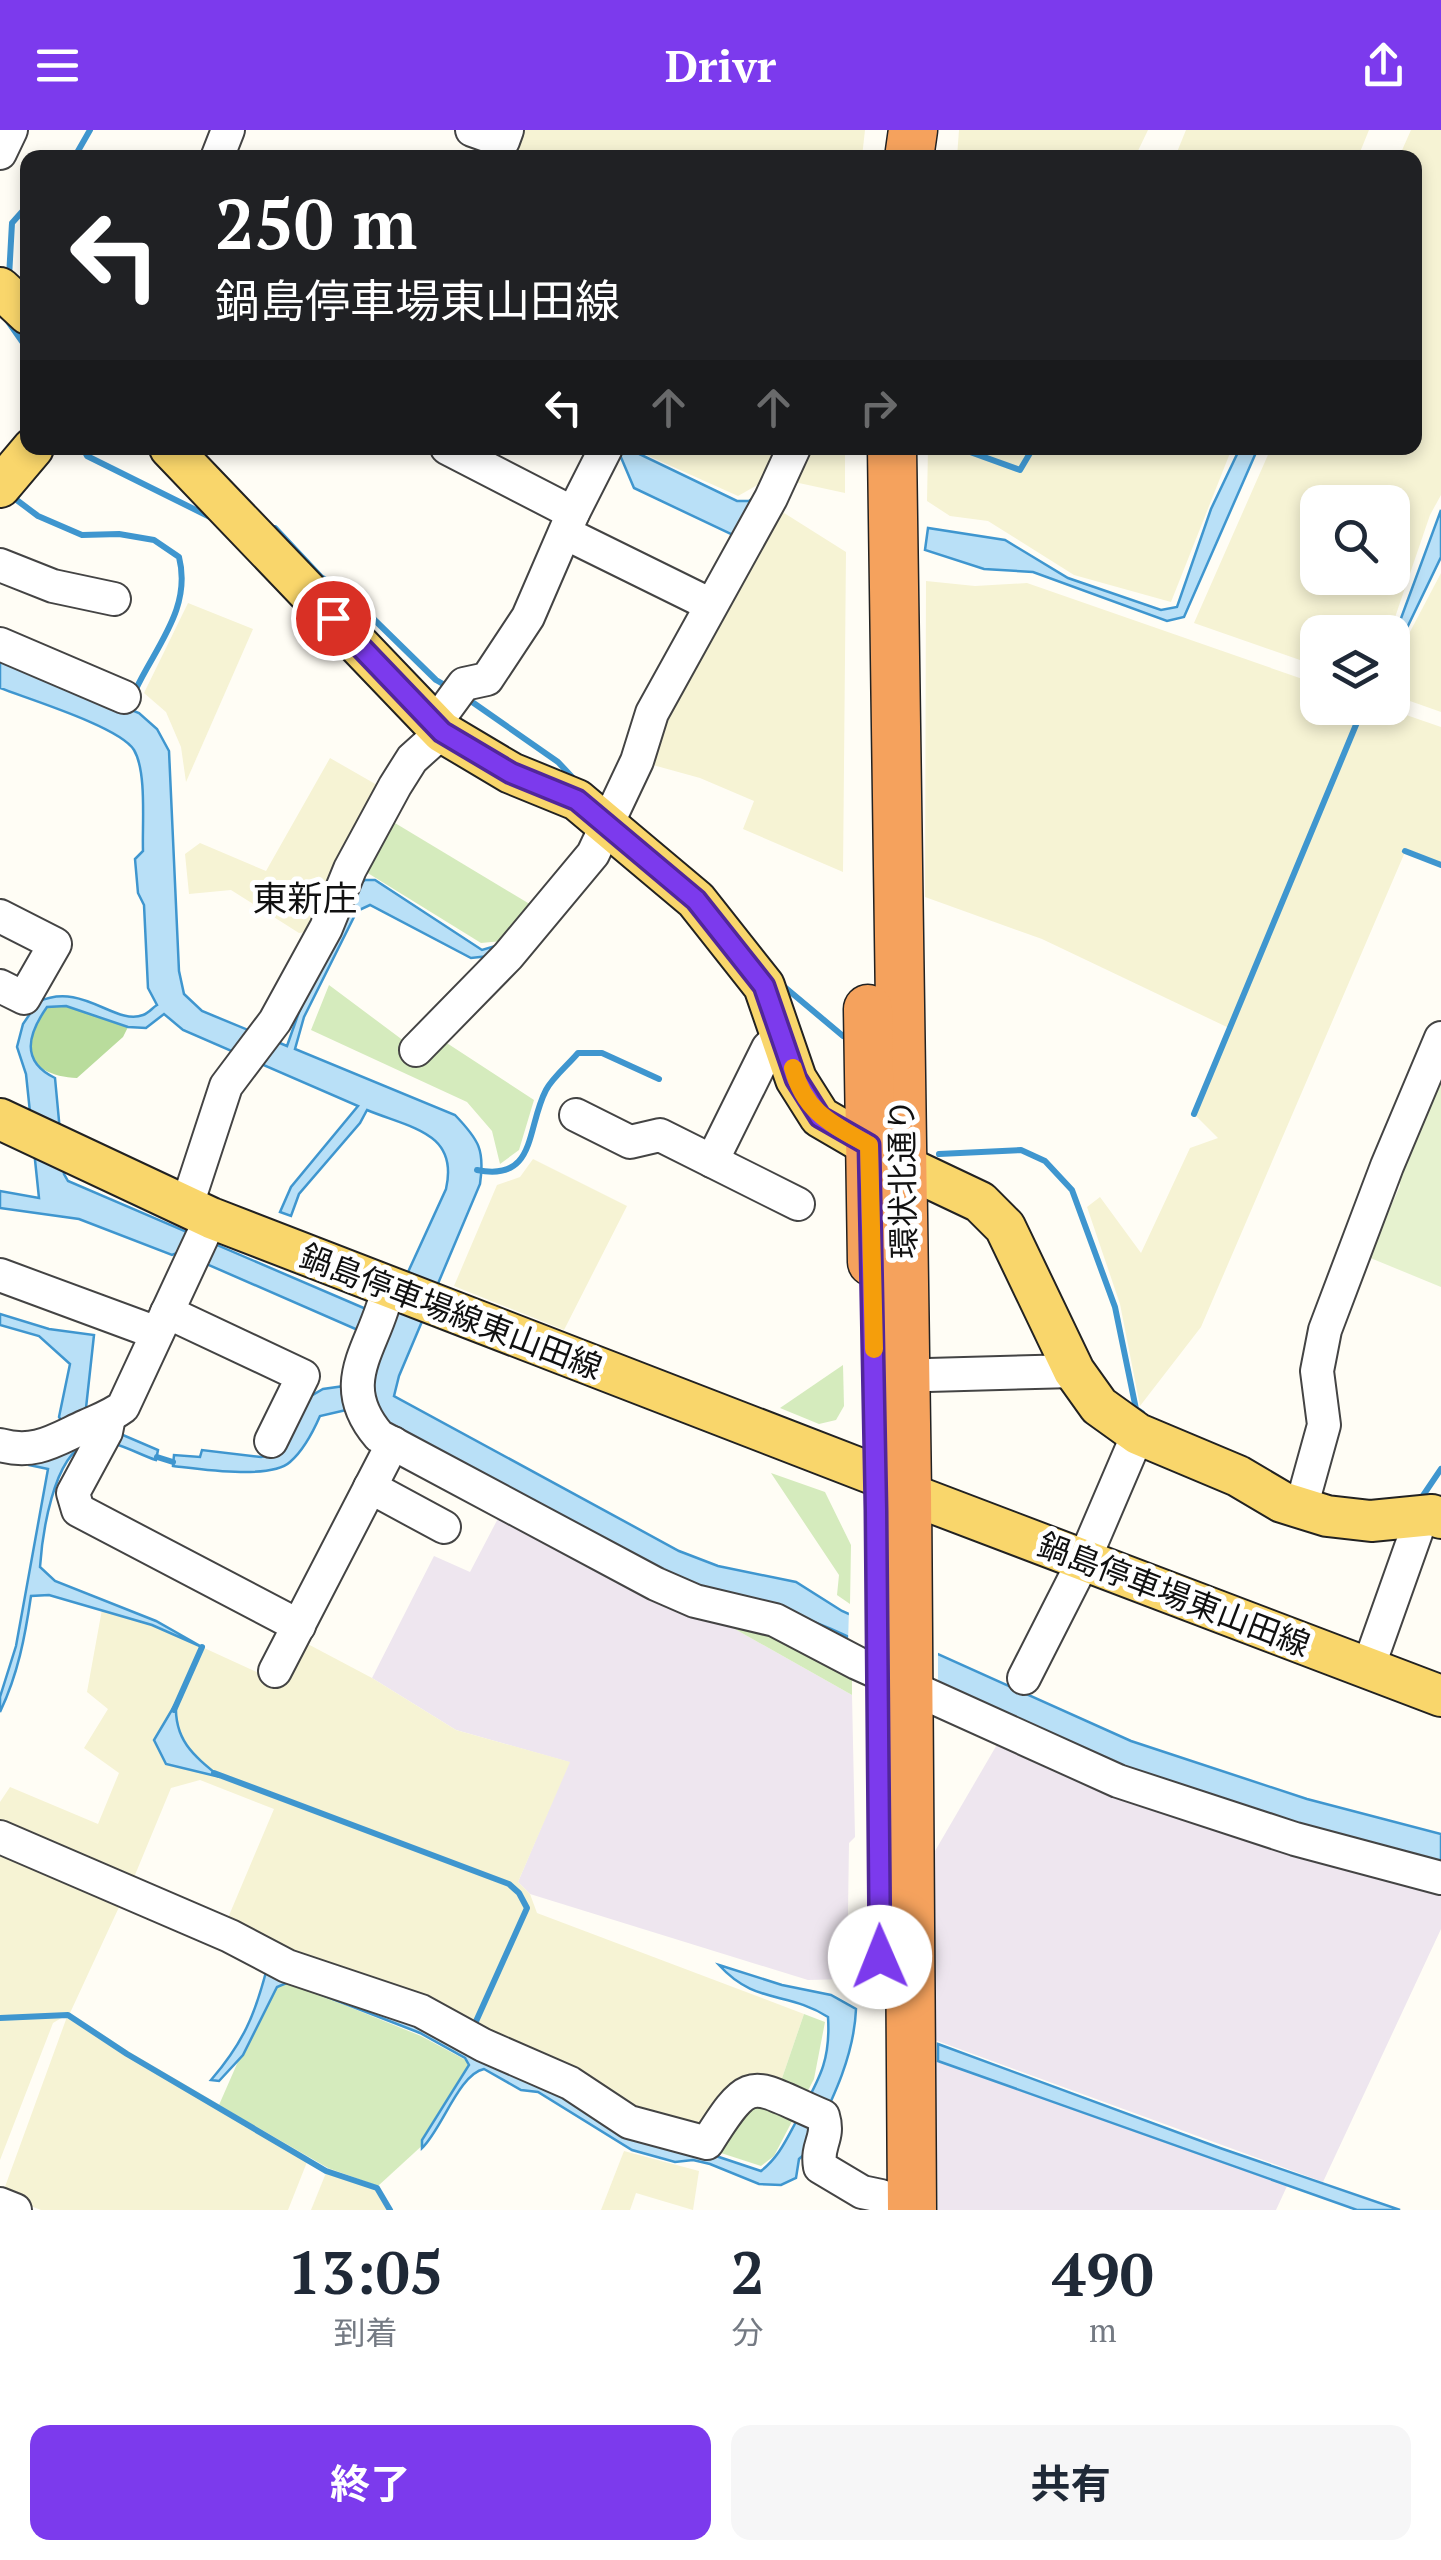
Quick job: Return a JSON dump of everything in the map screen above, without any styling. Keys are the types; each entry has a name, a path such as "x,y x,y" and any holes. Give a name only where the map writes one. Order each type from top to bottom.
{"highway":[{"name":"環状北通り","path":"861,455 886,1156 892,1484 892,2205"},
{"name":"環状北通り","path":"892,455 886,1156 906,1378 892,1484"}],"main road":[{"path":"177,455 250,531 448,710 511,773 611,818 696,900 764,986 796,1079 820,1117 886,1156 980,1202 1005,1227 1074,1370 1099,1406 1138,1434 1238,1476 1282,1502 1303,1499 1327,1516 1371,1521 1431,1517"},
{"name":"鍋島停車場線東山田線","path":"13,1125 384,1308 433,1306 892,1484"},
{"name":"鍋島停車場東山田線","path":"892,1484 1441,1696"}],"street":[{"path":"0,152 11,130"},
{"path":"472,130 502,141 507,130"},
{"path":"457,455 699,600"},
{"path":"0,1446 44,1448 95,1430 123,1407 189,1266 226,1086 267,1032 326,928 350,869 412,759 448,710 487,678 528,618 602,455"},
{"path":"416,1050 508,956 593,854 637,762 652,714 791,455"},
{"path":"0,565 53,586 114,599"},
{"path":"0,644 124,696"},
{"path":"0,916 55,944 24,998 0,986"},
{"path":"712,1161 768,1048 782,1033"},
{"path":"1303,1499 1324,1425 1317,1371 1325,1330 1386,1166 1441,1038"},
{"path":"576,1114 630,1142 660,1135 798,1204"},
{"path":"0,1275 162,1322 303,1376 271,1440"},
{"path":"384,1308 359,1395 362,1416 393,1444 656,1584 694,1600 776,1620 893,1658 930,1693 996,1728 1118,1780 1295,1840 1441,1878"},
{"path":"906,1378 1074,1370"},
{"path":"95,1430 74,1493 78,1510 299,1626"},
{"path":"1024,1678 1084,1560 1138,1434"},
{"path":"276,1670 393,1444"},
{"path":"370,1488 444,1528"},
{"path":"1368,1668 1431,1517"},
{"path":"0,1837 230,1936 287,1966 421,2011 472,2040 570,2084 629,2122 707,2143 735,2098 747,2090 764,2090 810,2110 827,2130 818,2152 820,2168 892,2205"},
{"path":"0,2204 15,2210"}],"shaded area":[{"path":"520,130 865,130 863,150 510,150"},
{"path":"959,130 1148,130 1138,150 958,150"},
{"path":"1186,130 1369,130 1361,150 1178,150"},
{"path":"1411,130 1441,130 1441,495 1410,574 1410,485 1300,485 1300,595 1403,595 1396,615 1300,615 1300,660 1194,623 1268,455 1422,455 1422,150 1402,150"},
{"path":"647,455 782,455 773,476 738,496"},
{"path":"796,455 845,455 845,493 785,480"},
{"path":"928,455 1229,455 1171,602 1074,575 988,521 950,516 927,501"},
{"path":"773,506 846,552 843,872 743,829 754,801 700,778 642,762"},
{"path":"1441,573 1441,712 1410,701 1410,632"},
{"path":"926,581 975,586 1027,583 1300,678 1300,725 1410,725 1410,716 1441,727 1441,865 1405,852 1201,1327 1140,1406 1120,1304 1087,1207 1100,1197 1141,1253 1190,1148 1218,1138 1194,1114 1229,1028 1042,939 925,897"},
{"path":"188,603 253,629 186,782 181,747 166,712 144,693"},
{"path":"330,758 384,789 318,931 299,933 231,890 189,894 185,854 200,843 266,871"},
{"path":"533,1159 627,1206 564,1330 454,1286 497,1185 520,1177"},
{"path":"504,1507 703,1611 852,1695 855,1837 849,1843 847,1979 808,1980 530,1894 518,1882 569,1762 456,1730 372,1678 434,1556 470,1572"},
{"path":"103,1604 156,1621 283,1684 304,1642 456,1730 570,1762 518,1882 530,1894 537,1913 804,2014 778,2090 695,2134 225,1925 274,1809 200,1780 171,1788 130,1887 0,1831 0,1802 10,1787 98,1824 119,1773 84,1748 108,1709 87,1692"},
{"path":"1002,1736 1441,1882 1441,1929 1323,2182 935,2040 935,1851"},
{"path":"0,1852 120,1905 70,2013 309,2157 288,2210 41,2210 2,2195 68,2014 53,2023 0,2160"},
{"path":"938,2061 1288,2184 1276,2210 938,2210"},
{"path":"624,2151 699,2171 693,2210 636,2193 630,2210 601,2210"},
{"path":"328,2168 378,2186 393,2210 311,2210"}],"green space":[{"path":"385,817 538,909 514,940 481,943 358,867"},
{"path":"329,985 408,1044 436,1036 534,1100 519,1150 500,1164 492,1131 467,1102 311,1030"},
{"path":"66,1006 128,1027 123,1037 77,1078 47,1071 29,1050 32,1028 47,1007"},
{"path":"1441,1072 1441,1287 1368,1257 1400,1186 1398,1175"},
{"path":"843,1365 844,1406 836,1420 819,1424 780,1408"},
{"path":"771,1473 825,1492 851,1545 850,1604 837,1595 839,1575"},
{"path":"703,1611 785,1630 852,1666 852,1695"},
{"path":"275,1977 421,2036 473,2064 426,2142 378,2186 328,2168 219,2105"},
{"path":"804,2014 825,2022 814,2079 774,2156 761,2166 721,2153 695,2134 778,2090"}],"water":[{"path":"620,455 642,455 737,501 749,501 767,487 735,536 634,488"},
{"path":"1237,455 1255,455 1184,617 1167,621 1033,572 984,569 925,550 928,528 1005,540 1068,578 1161,610 1177,607 1211,509"},
{"path":"1441,510 1441,557 1410,622 1410,615 1402,615"},
{"path":"0,658 139,713 157,729 169,751 179,971 184,994 202,1011 287,1046 356,887 365,880 375,880 482,950 509,942 489,956 471,958 370,905 357,911 304,1017 295,1049 455,1115 475,1139 481,1154 480,1184 394,1396 679,1551 718,1566 796,1582 842,1611 1131,1741 1307,1799 1441,1834 1441,1864 1239,1809 1082,1754 831,1629 665,1575 385,1425 368,1405 320,1416 300,1452 280,1467 234,1472 173,1466 174,1455 200,1457 202,1450 261,1457 282,1453 311,1396 323,1389 365,1383 383,1341 179,1252 172,1255 79,1219 0,1208 0,1191 39,1198 26,1074 17,1047 23,1024 38,1002 69,997 132,1017 157,1005 148,988 144,905 138,893 135,859 143,851 143,799 141,771 134,750 93,723 0,688","holes":["66,1006 128,1027 146,1028 164,1014 183,1030 358,1106 291,1187 280,1212 291,1216 299,1194 367,1110 414,1128 438,1144 448,1170 446,1189 387,1318 68,1181 64,1174 55,1078 36,1064 32,1055 35,1027 47,1007"]},
{"path":"0,1314 49,1329 94,1335 86,1408 63,1423 59,1417 70,1364 39,1336 0,1325"},
{"path":"91,1434 123,1435 158,1450 156,1460 105,1442 87,1444 75,1451 52,1498 40,1567 55,1581 156,1621 202,1647 152,1625 49,1595 31,1596 20,1655 0,1712 48,1469 29,1465 30,1460"},
{"path":"176,1703 178,1727 187,1746 220,1777 166,1764 154,1740"},
{"path":"719,1965 782,1985 831,1995 856,2009 851,2046 832,2100 807,2152 799,2159 796,2178 781,2185 759,2184 693,2160 675,2162 632,2150 538,2092 521,2090 484,2069 459,2091 422,2148 422,2140 469,2065 465,2058 420,2033 289,1982 277,1987 243,2055 219,2081 211,2080 246,2028 267,1968 362,1999 695,2149 761,2171 782,2148 816,2083 825,2060 828,2017 746,1986"},
{"path":"938,2044 1400,2210 1357,2210 938,2061"}],"pier":[{"path":"849,1609 938,1650 938,1686 848,1643"}],"waterway":[{"path":"79,150 90,130"},
{"path":"9,277 12,223 20,214"},
{"path":"7,320 20,339"},
{"path":"86,455 212,518"},
{"path":"978,455 1020,470 1029,455"},
{"path":"10,495 38,516 82,535 119,534 154,540 179,557 182,576 176,610 135,691"},
{"path":"266,528 275,528 321,577 347,593 436,680 450,688"},
{"path":"465,697 558,762 574,779"},
{"path":"1194,1114 1356,725"},
{"path":"1405,851 1441,865"},
{"path":"781,984 843,1036"},
{"path":"477,1170 496,1172 520,1160 546,1090 578,1053 602,1053 659,1079"},
{"path":"939,1154 1021,1150 1045,1161 1072,1190 1115,1307 1136,1409 1142,1413"},
{"path":"157,1457 173,1462"},
{"path":"1420,1500 1441,1469"},
{"path":"174,1710 202,1647"},
{"path":"214,1773 509,1884 519,1893 527,1908 473,2028"},
{"path":"0,2018 68,2015 326,2171 377,2188 390,2210"}],"slow traffic":[{"path":"793,1068 820,1117 869,1145 874,1349"}],"district":[{"name":"東新庄","path":"305,899"}],"route":[{"path":"333,618 442,732 511,773 577,800 696,900 764,986 796,1079 820,1117 869,1145 880,1957"}]}
